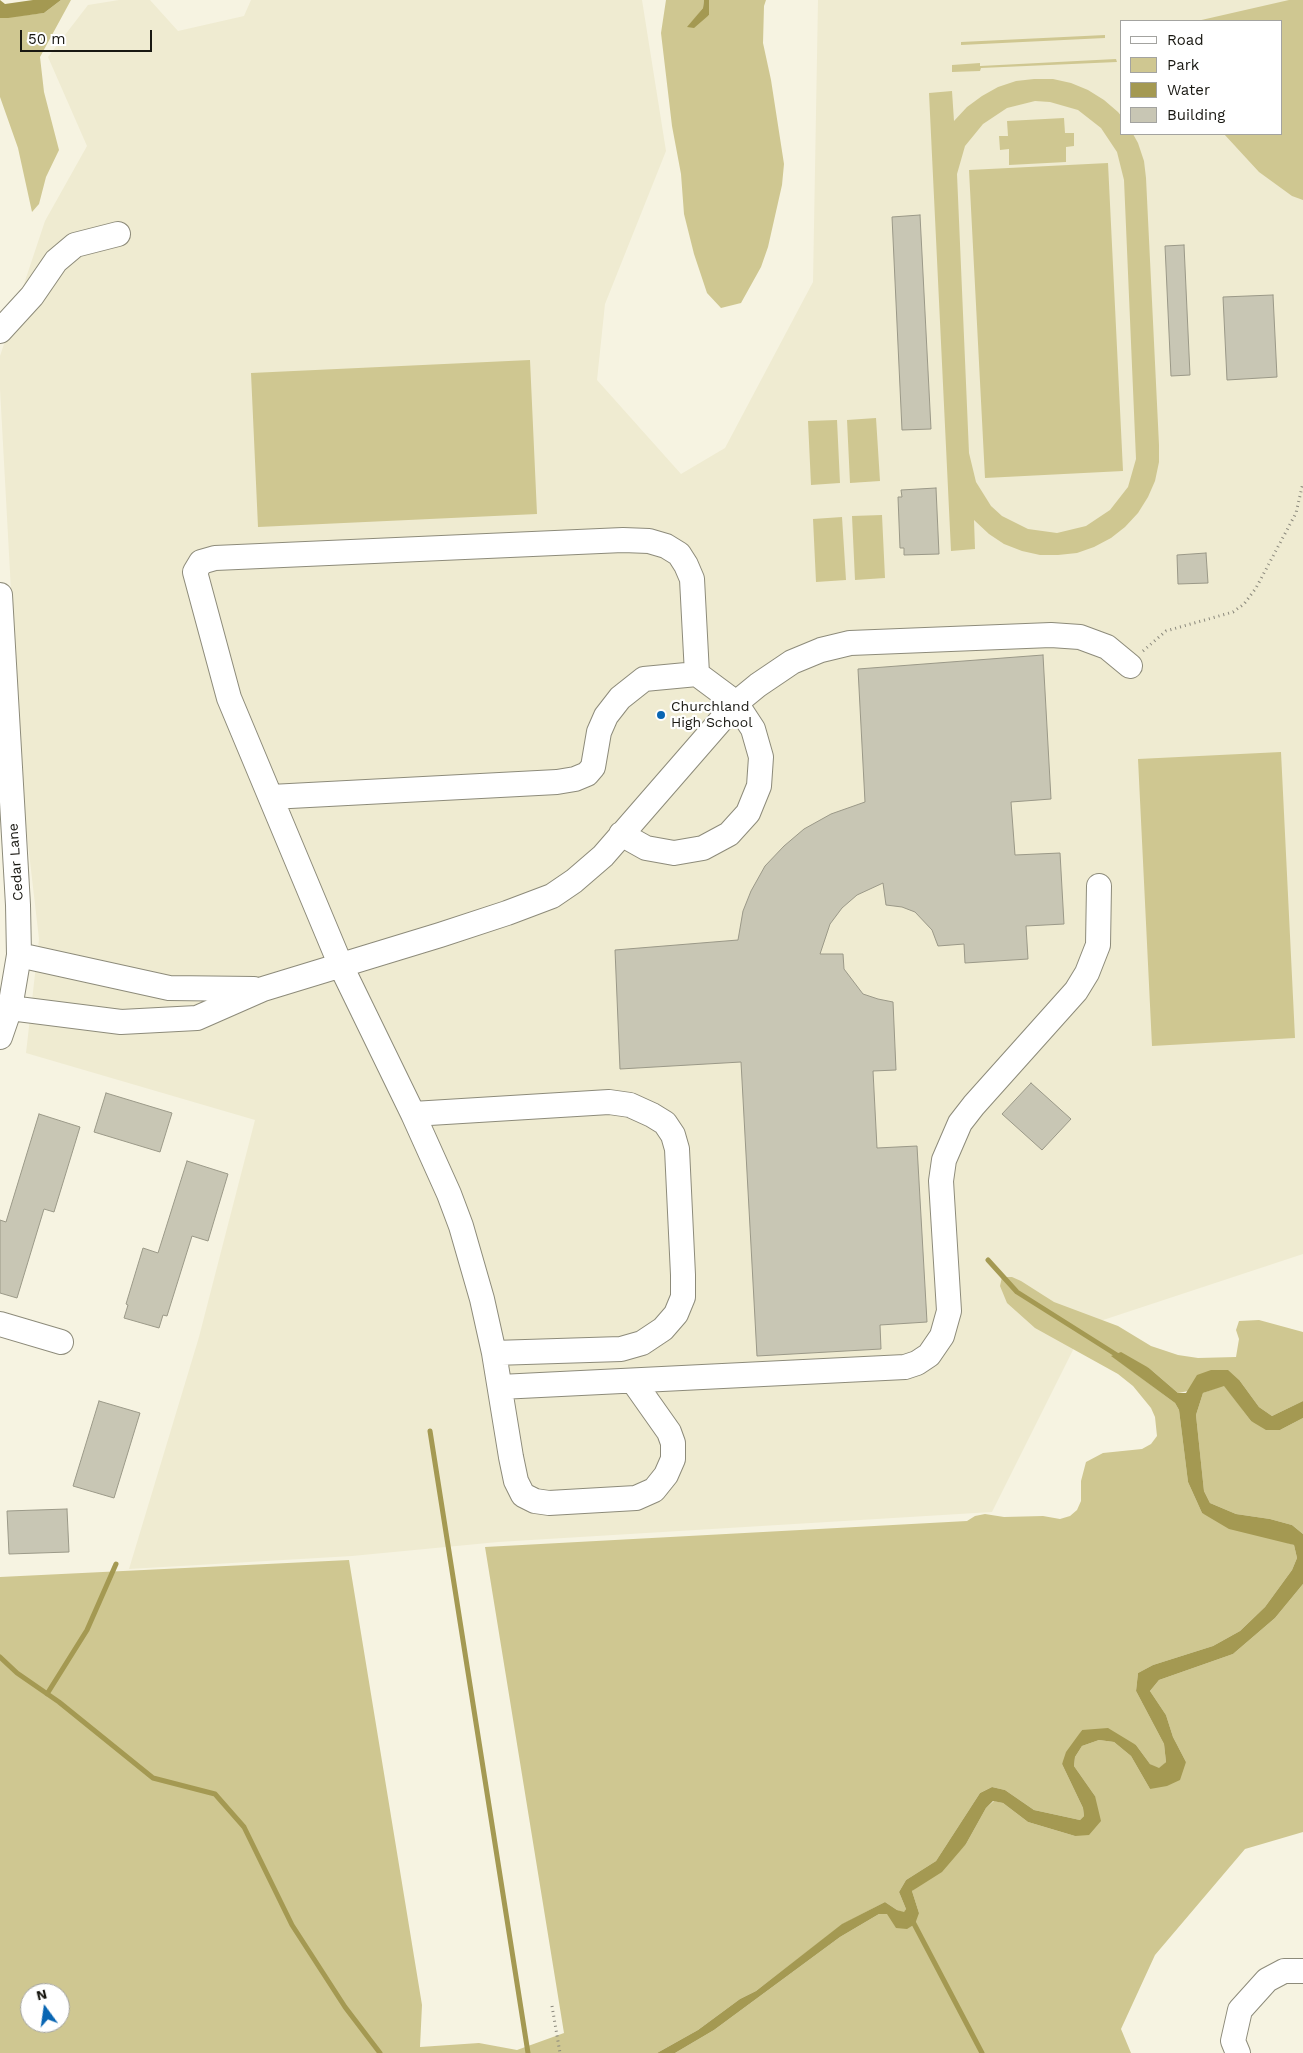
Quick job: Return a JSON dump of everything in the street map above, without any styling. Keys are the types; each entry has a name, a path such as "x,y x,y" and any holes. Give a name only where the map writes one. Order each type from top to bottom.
{"street":[{"path":"0,331 32,296 56,261 75,245 118,234"},
{"path":"633,1381 669,1432 674,1443 673,1459 666,1475 654,1490 636,1498 549,1503 535,1501 523,1495 516,1481 494,1353 474,1265 461,1226 449,1194 413,1114 341,966 230,698 195,572 201,562 215,558 613,540 650,541 666,546 678,554 686,565 692,579 697,674"},
{"name":"Cedar Lane","path":"0,595 18,905 19,955 10,1008 0,1037"},
{"path":"10,1008 121,1022 197,1018 263,989 507,913 552,896 574,881 603,856 736,703 758,685 792,662 821,650 850,643 1051,635 1080,637 1107,647 1130,666"},
{"path":"271,797 557,782 575,779 587,774 593,767 599,732 606,716 620,698 644,679 697,674 736,703 753,730 761,757 759,786 748,813 729,834 712,844 703,848 674,853 646,848 621,834"},
{"path":"500,1388 905,1367 917,1363 929,1355 942,1336 949,1311 941,1181 944,1160 960,1123 1076,991 1087,973 1098,946 1099,886"},
{"path":"19,955 169,988 263,989"},
{"path":"413,1114 609,1102 630,1105 652,1115 665,1123 673,1135 677,1149 683,1276 683,1297 676,1314 663,1329 642,1343 622,1349 494,1353"},
{"path":"0,1324 62,1342"},
{"path":"1238,2053 1233,2041 1240,2010 1267,1980 1284,1971 1303,1971"}],"path":[{"path":"1130,666 1148,645 1166,632 1233,612 1244,604 1256,588 1296,513 1303,483"},
{"path":"552,2006 560,2053"}],"shaded area":[{"name":"Churchland High School","path":"119,0 150,0 178,31 244,16 251,0 642,0 666,151 605,304 597,380 681,474 725,448 813,282 818,0 1303,0 1303,1254 1085,1326 992,1512 498,1542 352,1556 129,1569 199,1337 255,1120 26,1053 39,939 22,792 0,389 0,356 45,221 87,146 48,57 88,5"}],"green space":[{"path":"61,0 71,0 40,57 44,92 59,150 46,177 39,204 32,212 18,148 0,97 0,18 44,13"},
{"path":"666,0 704,0 703,8 688,27 709,15 709,0 766,0 764,6 763,43 771,80 784,164 782,185 768,247 761,267 741,303 721,308 707,293 694,254 684,214 681,174 672,126 661,33"},
{"path":"1289,0 1303,0 1303,200 1292,196 1259,172 1225,135 1283,135 1283,20 1201,20"},
{"path":"1105,35 1105,38 961,45 961,42"},
{"path":"1116,59 1117,62 981,68 980,71 952,72 952,65 980,63 980,66"},
{"path":"1053,79 1071,83 1088,90 1104,100 1120,114 1120,135 1134,135 1144,161 1159,462 1155,481 1138,513 1111,538 1077,553 1040,555 1022,551 1004,544 989,534 974,520 975,549 951,551 929,93 952,91 954,121 967,107 998,87 1016,81","holes":["1035,101 1050,102 1078,110 1101,128 1117,152 1124,180 1136,459 1128,487 1110,510 1086,526 1057,533 1028,529 1002,516 991,506 976,482 969,453 957,174 965,146 983,124 1007,108"]},
{"path":"1064,118 1065,133 1074,133 1074,146 1066,147 1066,162 1009,165 1009,149 1000,150 999,136 1008,136 1007,121"},
{"path":"1108,163 1123,471 985,478 969,170"},
{"path":"530,360 537,514 258,527 251,373"},
{"path":"876,418 880,481 850,483 847,420"},
{"path":"837,420 840,483 811,485 808,421"},
{"path":"882,515 885,578 855,580 852,516"},
{"path":"842,517 846,580 816,582 813,519"},
{"path":"1281,752 1295,1038 1152,1046 1138,759"},
{"path":"1002,1277 1012,1277 1054,1302 1118,1326 1151,1346 1178,1355 1198,1358 1236,1357 1239,1339 1236,1330 1239,1321 1259,1320 1303,1332 1303,1401 1272,1416 1259,1407 1240,1381 1178,1393 1149,1368 1112,1356 1175,1403 1179,1410 1188,1482 1202,1513 1294,1545 1297,1558 1292,1570 1265,1607 1240,1631 1213,1646 1153,1665 1138,1673 1136,1691 1164,1744 1166,1762 1159,1769 1150,1764 1136,1745 1082,1730 1062,1764 1083,1808 1084,1816 1080,1820 1034,1810 1005,1790 992,1787 980,1793 936,1861 906,1880 899,1892 906,1909 904,1913 885,1902 843,1924 756,1991 740,1999 698,2030 657,2053 0,2053 0,1577 349,1560 422,2005 420,2047 479,2043 517,2050 564,2033 485,1547 967,1521 975,1516 985,1514 1004,1517 1043,1516 1060,1519 1070,1516 1077,1510 1081,1501 1081,1481 1086,1462 1103,1453 1142,1449 1151,1444 1157,1436 1155,1417 1151,1408 1133,1386 1118,1374 1035,1328 1007,1303 1000,1286"},
{"path":"1224,1385 1251,1421 1280,1430 1303,1418 1303,1534 1292,1525 1270,1519 1236,1514 1210,1503 1204,1491 1196,1415 1203,1393"},
{"path":"1303,1584 1303,1832 1245,1849 1155,1955 1121,2029 1131,2053 675,2053 714,2030 840,1937 879,1914 919,1913 912,1891 966,1844 986,1808 994,1801 1003,1803 1028,1822 1075,1836 1095,1796 1074,1766 1075,1757 1082,1746 1099,1740 1114,1742 1131,1756 1150,1789 1186,1762 1173,1737 1166,1715 1150,1691 1159,1680 1233,1654 1275,1618"}],"water":[{"path":"0,0 5,4 33,0 61,0 44,13 0,18"},
{"path":"704,0 709,0 709,15 694,28 687,27 703,8"},
{"path":"1121,1352 1149,1368 1178,1393 1186,1393 1197,1375 1211,1370 1228,1370 1240,1381 1259,1407 1272,1416 1303,1401 1303,1418 1280,1430 1266,1430 1251,1421 1224,1386 1203,1393 1196,1415 1204,1491 1210,1503 1236,1514 1270,1519 1292,1525 1303,1534 1303,1584 1275,1618 1233,1654 1159,1680 1150,1691 1166,1715 1173,1737 1186,1762 1180,1780 1167,1786 1150,1789 1131,1756 1114,1742 1099,1740 1082,1746 1075,1757 1074,1766 1095,1796 1101,1821 1089,1835 1075,1836 1028,1822 1003,1803 993,1801 986,1808 966,1844 942,1872 912,1891 919,1913 915,1924 907,1929 896,1928 887,1914 879,1914 840,1937 714,2030 675,2053 657,2053 698,2030 740,1999 756,1991 842,1924 885,1902 904,1912 906,1909 899,1892 906,1880 936,1861 980,1793 992,1787 1005,1790 1034,1810 1080,1820 1084,1816 1083,1808 1062,1764 1066,1752 1082,1730 1108,1728 1136,1745 1150,1764 1159,1768 1166,1762 1164,1744 1136,1691 1138,1673 1153,1665 1213,1646 1240,1631 1265,1607 1292,1570 1297,1558 1294,1545 1229,1529 1202,1513 1188,1482 1179,1410 1175,1403 1111,1356"}],"building":[{"path":"920,215 931,429 902,430 892,217"},
{"path":"1184,245 1190,375 1171,376 1165,246"},
{"path":"1273,295 1277,377 1227,380 1223,297"},
{"path":"936,488 939,554 904,555 904,548 900,548 898,497 902,497 901,490"},
{"path":"1206,553 1208,583 1178,584 1177,555"},
{"path":"1043,655 1051,799 1011,802 1015,855 1060,853 1064,924 1026,926 1028,959 965,963 964,944 938,946 932,930 915,912 902,907 886,905 883,883 857,895 842,908 830,924 820,954 843,954 844,969 863,994 893,1002 896,1070 873,1071 877,1148 917,1146 927,1322 880,1325 881,1349 757,1356 741,1062 620,1069 615,950 738,940 743,911 751,891 765,866 804,829 831,814 865,802 858,669"},
{"path":"1031,1083 1071,1119 1042,1150 1002,1114"},
{"path":"106,1093 172,1113 160,1152 94,1132"},
{"path":"39,1114 80,1127 54,1212 44,1209 17,1298 0,1293 0,1220 6,1222"},
{"path":"187,1161 228,1174 208,1241 192,1236 167,1316 163,1315 159,1328 124,1318 128,1305 126,1304 143,1248 158,1253"},
{"path":"99,1401 140,1413 114,1498 73,1486"},
{"path":"67,1509 69,1552 9,1554 7,1511"}],"waterway":[{"path":"988,1260 1017,1292 1120,1357"},
{"path":"430,1431 528,2053"},
{"path":"47,1694 87,1630 116,1564"},
{"path":"0,1657 17,1673 59,1702 153,1778 215,1794 244,1827 292,1925 345,2007 380,2053"},
{"path":"911,1918 982,2053"}],"place":[{"name":"Churchland High School","path":"661,715"}]}
